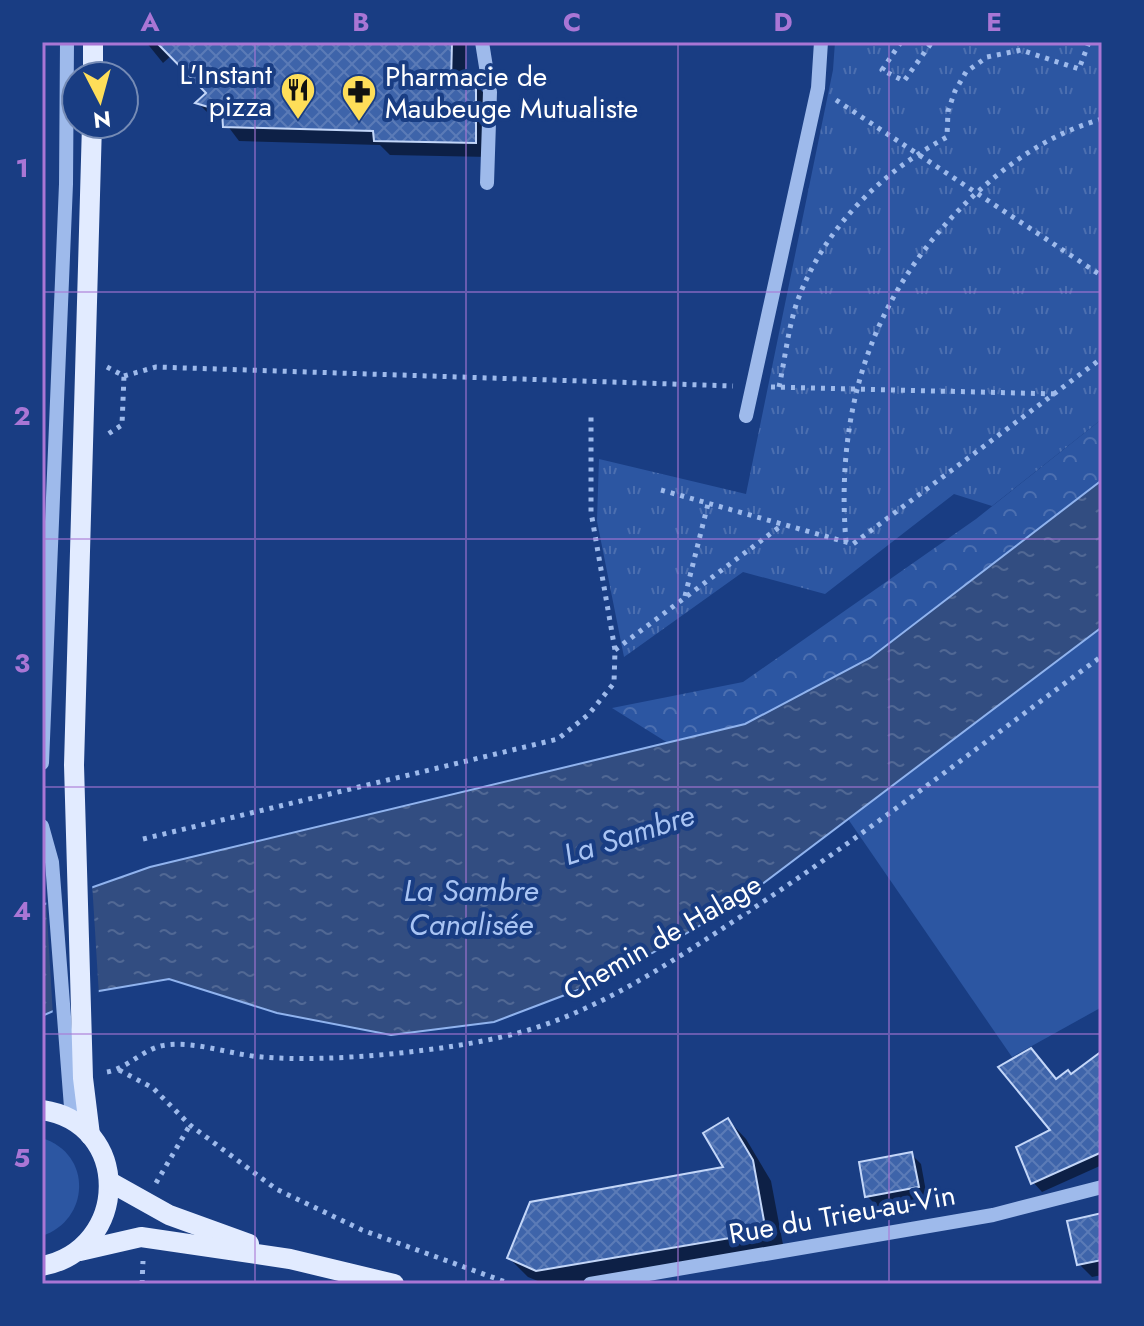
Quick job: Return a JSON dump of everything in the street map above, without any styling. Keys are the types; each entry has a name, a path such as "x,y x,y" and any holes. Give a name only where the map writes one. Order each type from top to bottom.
{"main road":[{"path":"90,1135 83,1078 74,851 80,478 87,365 92,140"},
{"path":"42,1110 72,1120 90,1135 104,1157 110,1182 107,1208 97,1232 80,1251"},
{"path":"110,1182 169,1215 290,1259"},
{"path":"42,1266 57,1263 80,1251 141,1237 290,1259 394,1284"}],"street":[{"path":"42,763 66,184 67,42"},
{"path":"482,42 490,92 487,183"},
{"path":"746,416 818,88 821,42"},
{"path":"42,826 52,862 72,1120"},
{"name":"Rue du Trieu-au-Vin","path":"590,1284 993,1215 1102,1187"}],"path":[{"path":"901,42 882,70 904,81 932,42"},
{"path":"779,387 797,303 823,250 852,208 917,153 947,137 948,111 966,72 987,57 1021,50 1079,69 1089,42"},
{"path":"818,88 1102,276"},
{"path":"846,542 842,495 856,389 874,333 901,280 934,234 1010,162 1047,140 1102,119"},
{"path":"1094,271 1102,264"},
{"path":"661,490 853,544 1102,358"},
{"path":"124,376 156,367 1056,394"},
{"path":"143,839 558,739 589,714 614,683 615,650 591,512 591,414"},
{"path":"685,598 708,504"},
{"path":"615,650 782,524"},
{"name":"Chemin de Halage","path":"83,1078 119,1070 142,1052 167,1045 262,1057 319,1058 451,1044 512,1034 557,1021 599,1002 680,956 786,887 1102,656"},
{"path":"119,1070 153,1088 190,1125 276,1189 362,1230 511,1284"}],"green space":[{"path":"835,42 1102,42 1102,419 992,506 954,494 825,594 743,572 624,657 597,521 599,459 746,494 833,70"},
{"path":"1102,419 1102,480 870,658 745,724 668,743 612,708 743,682 976,519"},
{"path":"1102,627 1102,1007 1012,1057 848,819"},
{"path":"42,1138 59,1146 70,1158 77,1172 79,1187 77,1202 69,1216 58,1228 42,1236"}],"water":[{"name":"La Sambre Canalisée","path":"1102,480 1102,627 732,907 607,979 494,1022 391,1035 277,1013 169,979 99,991 42,1016 42,905 150,867 745,724 870,658"}],"pier":[{"path":"92,883 99,996 53,1016 46,899"}],"building":[{"path":"156,42 452,42 451,82 476,83 476,143 374,141 373,131 223,127 222,111 195,103 206,93"},
{"path":"1031,1048 1056,1079 1068,1070 1071,1074 1102,1051 1102,1152 1031,1184 1016,1147 1050,1130 998,1067"},
{"path":"728,1118 753,1160 766,1232 536,1271 507,1258 530,1202 723,1167 703,1133"},
{"path":"912,1152 919,1187 865,1197 859,1162"},
{"path":"1102,1213 1102,1260 1077,1265 1067,1221"}],"place":[{"name":"L'Instant pizza","path":"298,121"},
{"name":"Pharmacie de Maubeuge Mutualiste","path":"359,123"}],"water label":[{"name":"La Sambre","path":"629,835"}]}
